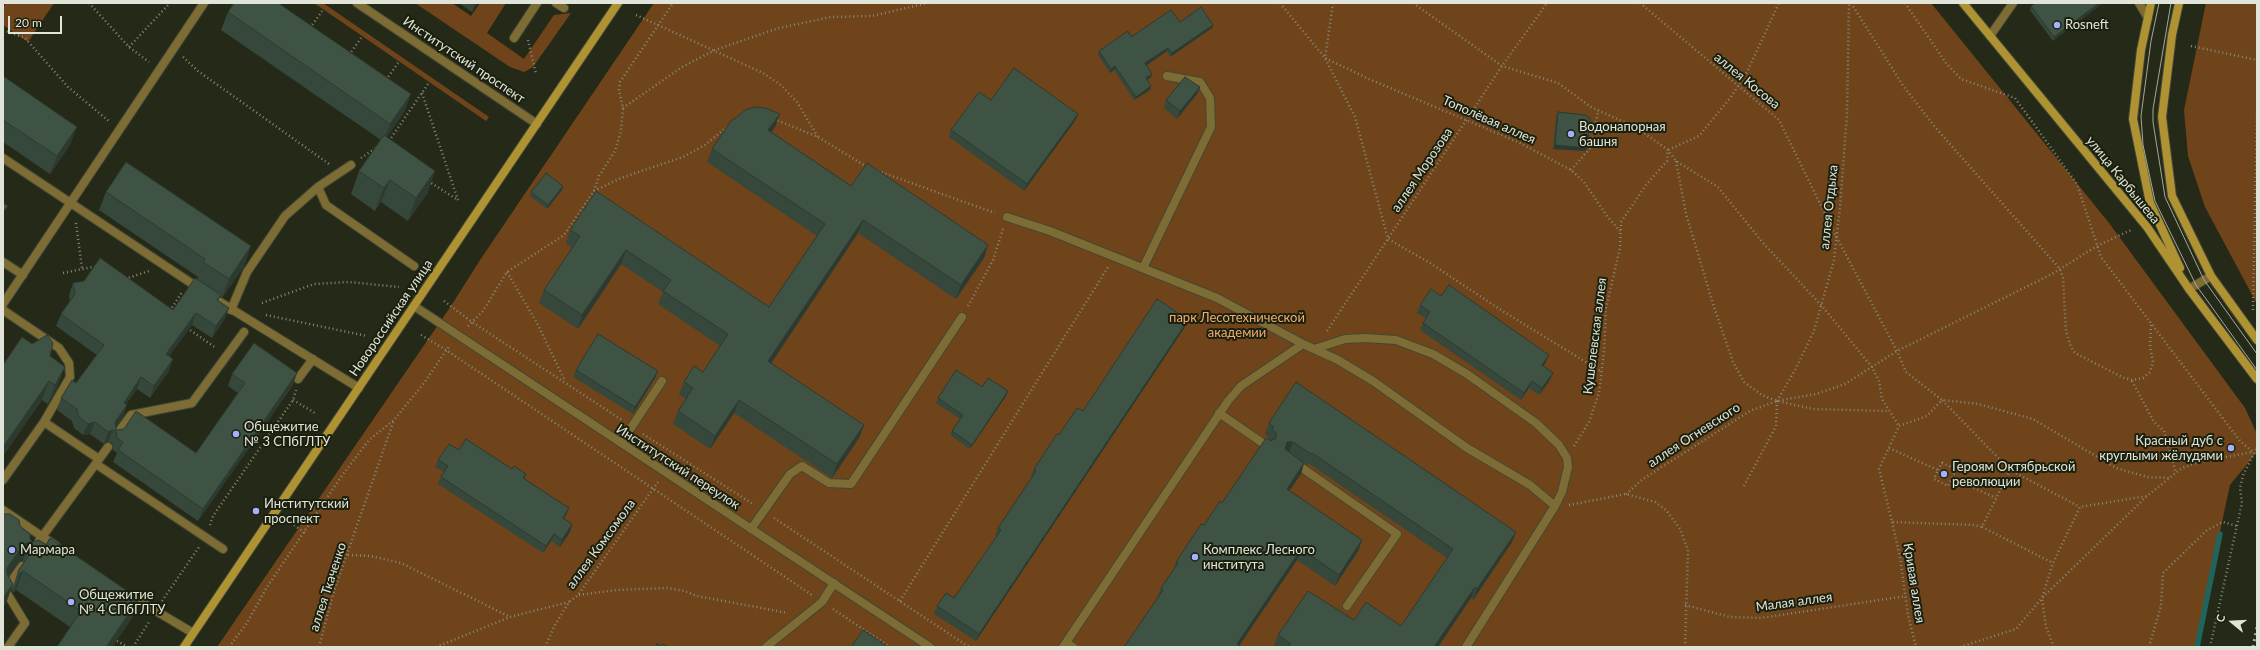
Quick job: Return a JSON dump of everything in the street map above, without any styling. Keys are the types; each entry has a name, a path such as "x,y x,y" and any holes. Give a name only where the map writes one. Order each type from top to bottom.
{"main road":[{"name":"Новороссийская улица","path":"184,647 618,3"},
{"name":"улица Карбышева","path":"1963,3 2147,227 2189,288 2257,379"},
{"path":"2151,3 2141,50 2133,119 2150,203 2189,288"},
{"path":"2179,3 2172,35 2162,116 2172,196 2211,276 2257,340"}],"street":[{"path":"3,304 72,204 204,3"},
{"name":"Институтский проспект","path":"357,3 537,124"},
{"path":"514,38 537,3"},
{"path":"556,3 564,8"},
{"path":"1990,36 2013,3"},
{"path":"2139,3 2148,18"},
{"path":"1143,268 1211,127 1210,98 1200,82 1167,76"},
{"path":"3,158 232,310 359,388"},
{"path":"232,310 247,272 285,216 318,187 351,165"},
{"path":"318,187 326,205 414,266"},
{"path":"1007,217 1050,231 1217,298 1303,344 1338,360 1373,382 1467,448 1530,485 1555,506"},
{"path":"3,262 23,275"},
{"path":"2189,288 2211,276"},
{"name":"Институтский переулок","path":"414,306 930,647"},
{"path":"3,310 59,348 68,362 70,377 44,422 3,480"},
{"path":"751,529 790,474 802,466 829,483 851,484 962,317"},
{"path":"115,437 131,414 192,403 244,332"},
{"path":"1314,349 1345,339 1365,338 1396,340 1433,354 1471,377 1536,423 1559,445 1566,458 1568,468 1562,492 1555,506 1466,647"},
{"path":"1067,646 1219,413 1241,386 1303,344"},
{"path":"298,379 313,359"},
{"path":"621,443 662,381"},
{"path":"1219,413 1267,446"},
{"path":"44,422 205,538 223,549"},
{"path":"33,550 108,447"},
{"path":"1286,457 1397,534 1348,606"},
{"path":"3,510 60,549"},
{"path":"8,647 25,623 5,590 22,566"},
{"path":"766,647 822,602 834,583"},
{"path":"123,591 193,633"}],"path":[{"path":"89,3 129,48 160,70"},
{"path":"129,48 170,3"},
{"path":"229,647 247,623 268,587 341,477 369,440 394,420 424,382 446,350 483,311 507,272 564,235 594,191 599,176 615,151 621,131 623,108 618,90 620,82 673,3"},
{"path":"623,108 674,72 715,50 779,28 831,17 872,16 928,3"},
{"path":"1280,3 1325,58 1355,117 1388,239 1430,263 1501,310 1602,372"},
{"path":"1325,58 1333,3"},
{"path":"1413,3 1502,66 1558,83 1584,102 1623,121 1668,150 1676,161 1718,187 1762,243 1822,306 1872,367 1879,381 1882,399 1888,411 1899,426 1927,416 1942,400 1978,404 2033,419 2116,468 2147,477 2169,478"},
{"name":"аллея Морозова","path":"1314,349 1502,66 1547,3"},
{"name":"аллея Косова","path":"1640,3 1779,120 1837,238 1906,372 1942,400 2010,470 2080,507"},
{"path":"1668,150 1700,136 1739,86 1779,3"},
{"path":"1850,3 1904,87 1935,127 2060,269 2063,278 2066,331 2071,348 2081,357 2132,380 2143,378 2150,372 2153,362 2150,347 2151,324"},
{"name":"аллея Отдыха","path":"1776,401 1806,350 1822,306 1837,238 1848,106 1850,3"},
{"path":"1905,3 1946,63 1961,79 2015,98 2077,184 2102,257 2240,441 2253,452"},
{"path":"309,30 322,12"},
{"path":"636,15 763,73 782,86 800,107 818,137"},
{"path":"524,23 536,74"},
{"path":"3,30 25,38 68,87 120,130"},
{"path":"348,56 361,38"},
{"path":"2191,46 2257,60"},
{"path":"174,49 198,71 340,172"},
{"name":"Тополёвая аллея","path":"1325,58 1369,79 1520,142 1571,170 1584,182 1607,216 1620,231"},
{"path":"386,82 398,63"},
{"path":"386,145 428,84"},
{"path":"422,93 458,200 426,180"},
{"path":"1571,170 1592,146 1598,110"},
{"path":"2253,310 2257,112"},
{"path":"769,117 818,137 868,167 1007,217 993,260 962,317"},
{"path":"594,191 621,178 695,151 734,122"},
{"path":"351,165 376,148 382,152"},
{"name":"Кушелевская аллея","path":"1566,458 1596,406 1602,372 1606,308 1620,248 1621,222 1666,160 1668,150"},
{"path":"1676,161 1696,247 1733,362 1744,382 1762,395 1776,401 1813,409 1888,411"},
{"path":"72,204 82,268"},
{"name":"аллея Огневского","path":"1626,494 1644,479 1750,411 1776,401 1830,390 1845,384 1897,352 2060,269 2097,246 2131,230"},
{"path":"900,601 1114,257"},
{"path":"63,273 96,265 102,269"},
{"path":"120,281 164,265"},
{"path":"507,272 536,323 566,383"},
{"path":"168,314 189,282"},
{"path":"262,303 314,284 349,282 399,287"},
{"path":"444,301 472,322 632,427 764,511 969,647"},
{"path":"246,318 270,314 367,336"},
{"path":"186,327 227,356"},
{"path":"421,335 446,350 890,647"},
{"path":"133,647 205,538 213,516 293,400 298,379"},
{"path":"2132,380 2154,422 2164,431 2176,473"},
{"path":"293,400 314,413"},
{"path":"1744,486 1776,426 1776,401"},
{"name":"аллея Ткаченко","path":"319,647 327,612 394,420"},
{"name":"Кривая аллея","path":"1899,426 1879,469 1897,539 1908,615 1916,647"},
{"path":"1889,448 1938,470"},
{"path":"2210,647 2242,503 2241,483 2253,452 2257,448"},
{"path":"1960,647 2016,629 2042,598 2147,496 2182,468 2194,463 2253,452"},
{"name":"аллея Комсомола","path":"545,647 555,625 569,602 578,595 677,455"},
{"path":"1942,463 1956,469 1952,478 1948,486 1934,479 1942,463"},
{"path":"1982,527 2010,470"},
{"path":"1952,478 1996,498"},
{"path":"1555,506 1578,505 1626,494 1640,496 1655,502 1666,510 1680,529 1688,550 1685,606 1685,647"},
{"path":"2054,647 2046,627 2042,598 2053,563 2080,507 2147,496"},
{"path":"1892,522 1974,525 1982,527 1985,530 2053,563"},
{"path":"2149,647 2161,606 2163,573 2207,530 2224,522 2237,526"},
{"path":"294,525 305,533"},
{"path":"348,555 371,556 401,563 510,617"},
{"path":"578,595 616,590 667,588 684,591 697,596 805,616"},
{"name":"Малая аллея","path":"1685,606 1730,617 1761,618 1906,596"},
{"path":"436,647 510,617 569,602"},
{"path":"117,640 128,647"}],"green space":[{"path":"6,3 54,3 28,42 3,25 3,8"},
{"path":"314,3 323,3 489,117 486,121"},
{"path":"415,3 452,3 471,16 480,3 506,3 487,33 524,59 554,15 571,13 533,67 524,72 510,67"},
{"name":"парк Лесотехнической академии","path":"654,3 1931,3 2109,223 2245,408 2257,434 2257,452 2230,485 2195,647 217,647 451,306 480,260"},
{"path":"2206,3 2257,3 2257,304 2205,207 2188,156 2184,110"}],"building":[{"path":"234,3 278,3 411,94 390,124 228,12"},
{"name":"Rosneft","path":"2036,3 2099,3 2054,37 2031,6"},
{"path":"1201,7 1213,25 1172,53 1168,48 1145,63 1152,74 1146,78 1151,86 1136,97 1115,66 1111,69 1099,51 1128,31 1131,37 1171,10 1180,22"},
{"path":"1014,68 1078,114 1027,184 951,130 979,92 991,100"},
{"path":"3,76 77,127 57,156 3,120"},
{"path":"1185,77 1200,87 1180,111 1166,100"},
{"path":"756,107 765,108 780,114 768,130 851,186 867,163 988,245 961,285 863,220 768,361 864,425 837,464 739,400 715,436 678,411 693,388 684,382 694,366 703,372 728,334 663,291 671,280 626,250 582,315 544,290 580,236 570,230 596,191 769,307 825,224 712,149 730,122 747,109"},
{"name":"Водонапорная башня","path":"1558,112 1585,115 1590,118 1587,148 1555,145"},
{"path":"384,135 435,171 416,198 390,180 384,188 359,171"},
{"path":"126,162 251,246 229,279 203,262 205,259 106,192"},
{"path":"546,173 563,186 548,205 531,192"},
{"path":"3,203 8,206 3,212"},
{"path":"100,258 173,310 195,278 221,295 217,300 229,308 216,326 196,313 166,354 173,359 154,386 141,377 124,403 127,405 115,422 116,430 124,429 136,411 196,453 245,383 232,374 254,343 297,373 203,509 118,450 123,442 117,438 116,431 113,430 108,432 95,422 88,424 78,416 77,409 61,398 72,380 76,383 104,345 61,314 75,294 73,283 84,281"},
{"path":"1449,285 1549,355 1542,365 1553,373 1542,388 1532,381 1524,393 1423,323 1430,312 1420,305 1431,289 1441,296"},
{"path":"1157,299 1188,320 979,634 937,606 946,593 954,598 1001,530 998,528 1036,471 1034,469 1057,434 1059,435 1077,408 1083,411"},
{"path":"598,334 658,371 635,407 576,370"},
{"path":"47,335 53,343 50,356 65,367 55,385 49,381 3,447 3,365 22,337 32,344"},
{"path":"956,370 982,387 988,378 1008,391 972,445 952,431 963,415 938,398"},
{"path":"1296,382 1516,532 1477,589 1475,587 1434,647 1290,647 1289,646 1291,644 1278,635 1308,591 1354,620 1366,602 1401,626 1453,549 1312,453 1311,454 1293,442 1287,442 1285,449 1304,463 1287,489 1362,540 1339,575 1301,549 1237,644 1242,647 1124,647 1163,590 1161,588 1201,524 1204,525 1220,501 1222,503 1266,438 1271,441 1276,438 1276,433 1272,429 1274,427 1269,423"},
{"path":"466,439 512,469 514,466 526,474 523,478 569,508 563,518 572,524 562,540 554,534 546,546 441,477 448,466 438,460 449,444 459,450"},
{"path":"3,514 10,514 19,520 20,526 30,534 30,539 32,542 39,540 46,545 50,538 139,599 106,647 57,647 81,611 23,571 20,574 18,571 34,548 30,542 24,544 7,568 7,574 13,584 3,598"},
{"path":"863,630 888,647 851,647"},
{"path":"657,644 661,646 663,644 668,647 655,647"}],"waterway":[{"path":"2197,647 2220,534"}],"tram line":[{"path":"2159,3 2151,41 2141,116 2143,145 2155,201 2196,285 2257,370"},
{"path":"2171,3 2153,109 2153,122 2165,197 2204,280 2257,354"}],"railway":[{"path":"2253,647 2257,627"}],"place":[{"name":"Rosneft","path":"2057,25"},
{"name":"Водонапорная башня","path":"1571,134"},
{"name":"Общежитие № 3 СПбГЛТУ","path":"236,434"},
{"name":"Красный дуб с круглыми жёлудями","path":"2231,448"},
{"name":"Героям Октябрьской революции","path":"1944,474"},
{"name":"Институтский проспект","path":"256,511"},
{"name":"Мармара","path":"12,550"},
{"name":"Комплекс Лесного института","path":"1195,557"},
{"name":"Общежитие № 4 СПбГЛТУ","path":"71,602"}]}
